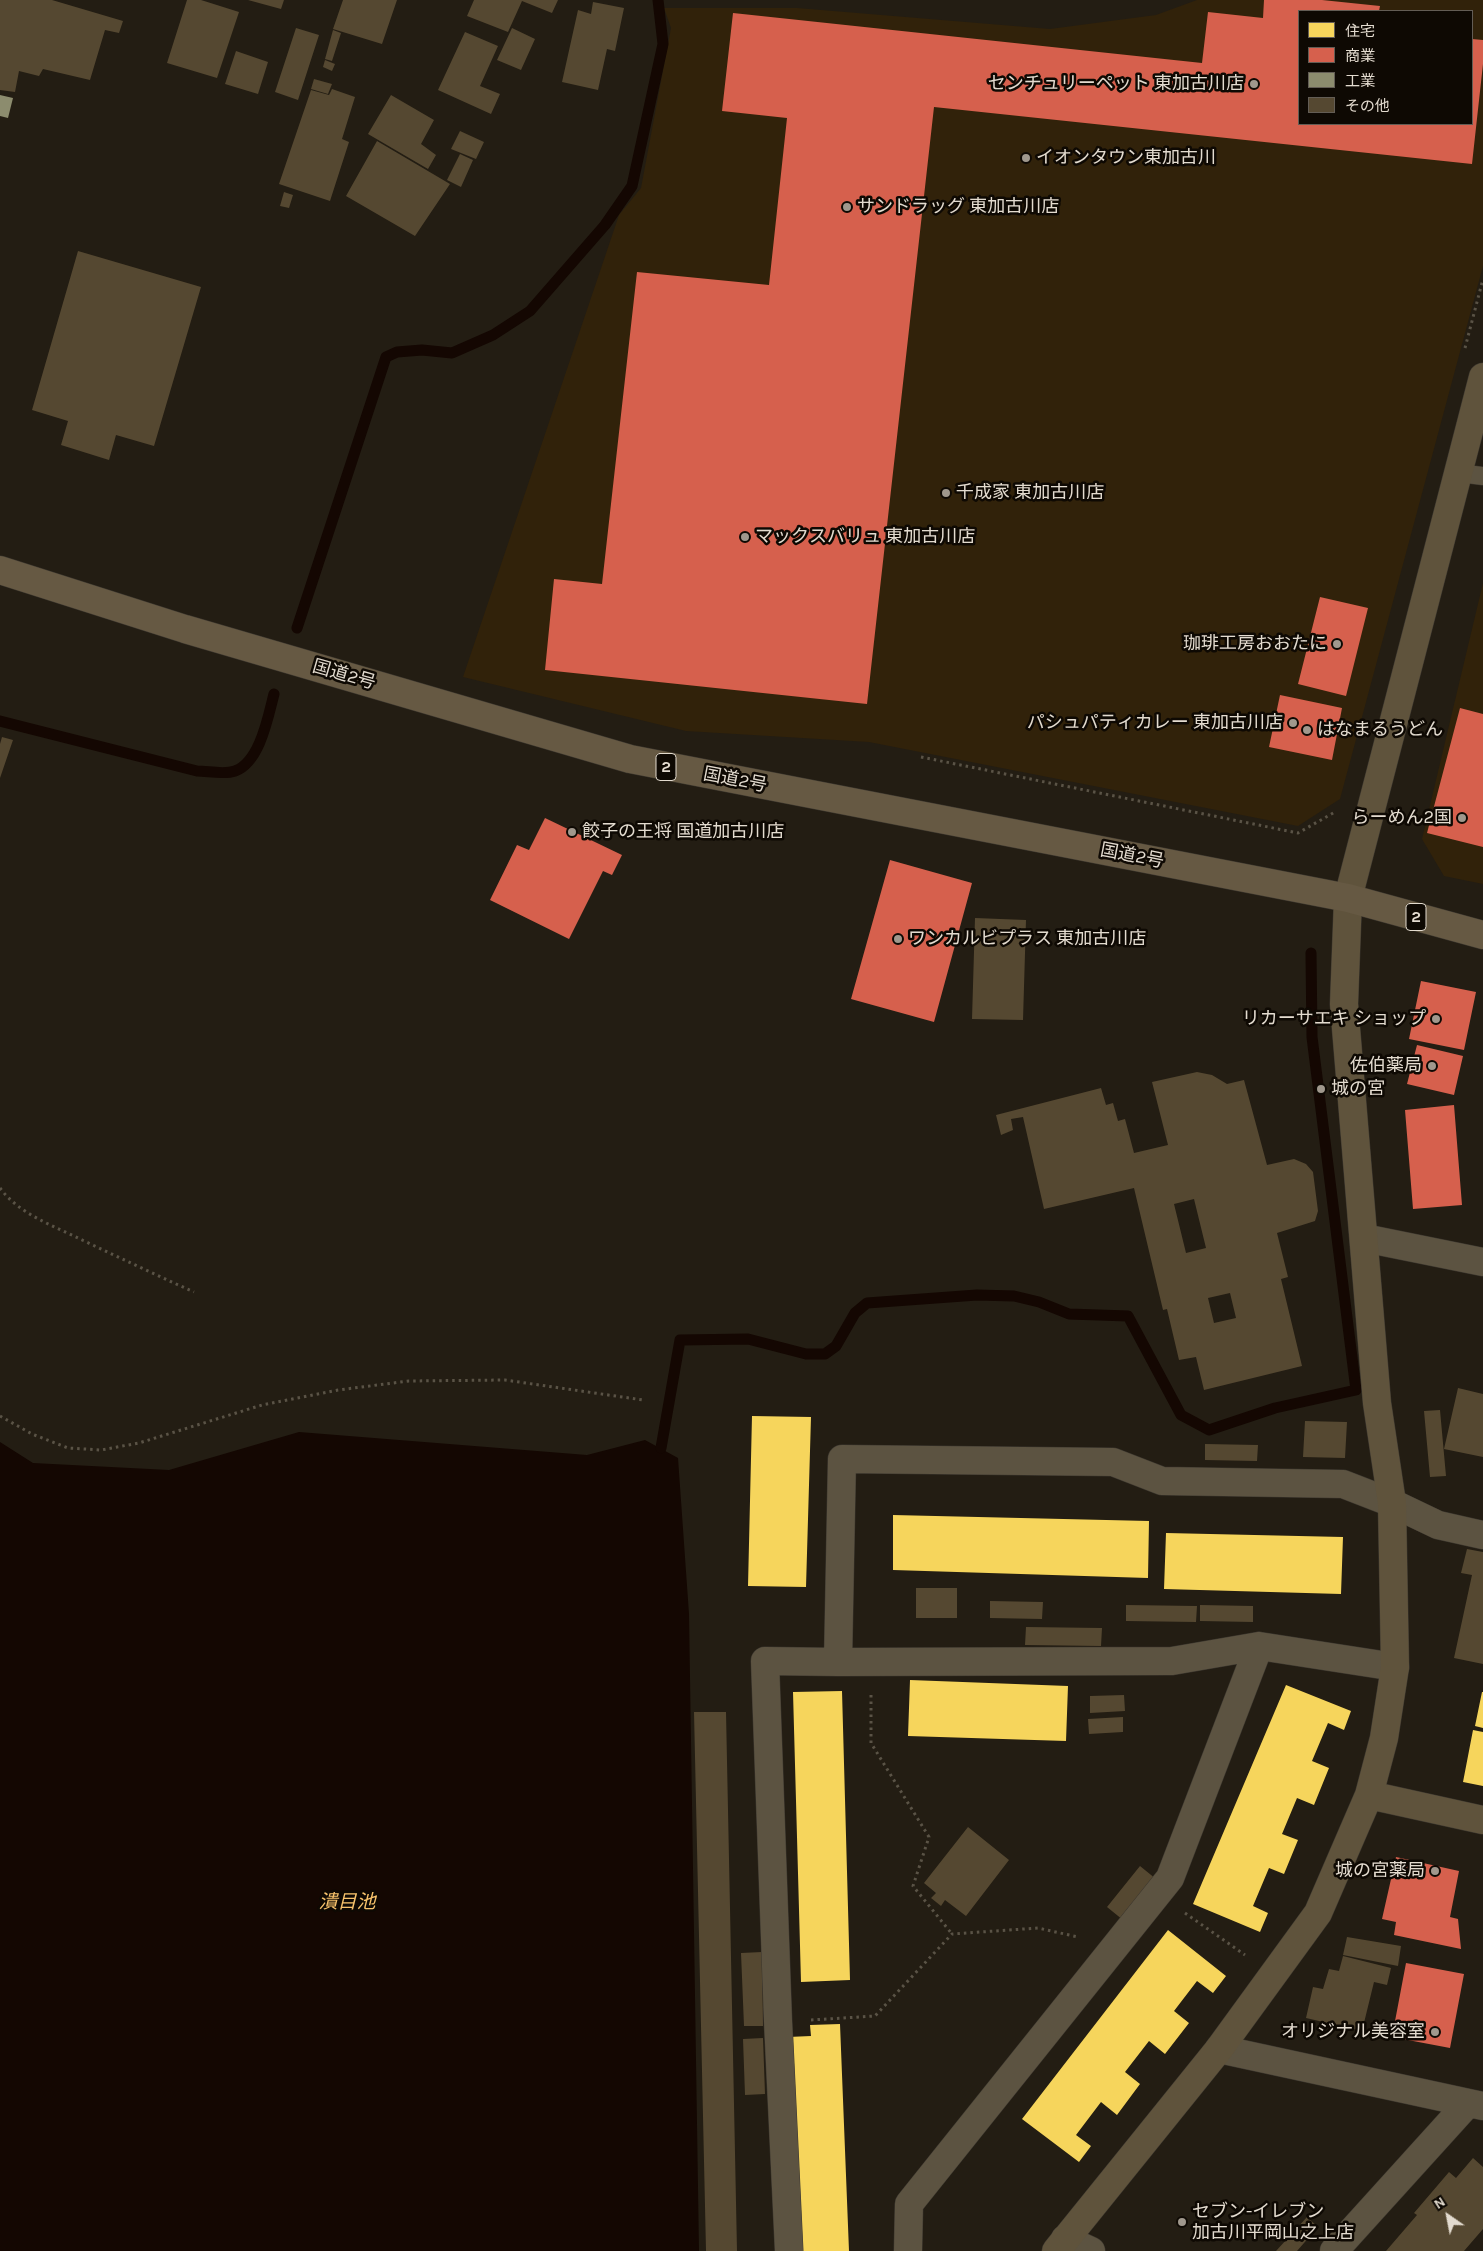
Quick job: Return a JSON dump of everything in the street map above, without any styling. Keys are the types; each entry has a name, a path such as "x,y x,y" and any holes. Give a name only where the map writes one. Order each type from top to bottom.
{"highway":[{"name":"国道2号","path":"0,570 185,629 630,760 1348,898 1483,935"}],"street":[{"path":"1091,2251 1061,2245 1218,2049 1318,1913 1369,1795 1384,1738 1395,1667 1392,1502 1377,1403 1344,1004 1348,898 1471,474 1483,377"},
{"path":"1364,1238 1483,1262"},
{"path":"838,1662 842,1458 1113,1462 1162,1481 1343,1484 1392,1502 1438,1525 1483,1535"},
{"path":"789,2251 778,2021 765,1661 1172,1661 1259,1646 1395,1667"},
{"path":"908,2251 909,2204 1170,1878 1259,1646"},
{"path":"1369,1795 1483,1820"},
{"path":"1218,2049 1476,2105"},
{"path":"1334,2251 1476,2105"}],"path":[{"path":"1463,356 1483,278"},
{"path":"920,757 1298,834 1341,808"},
{"path":"0,1188 7,1198 23,1210 129,1263 194,1292"},
{"path":"0,1416 32,1434 68,1448 101,1450 139,1443 262,1405 338,1390 409,1381 505,1380 642,1400"},
{"path":"870,1662 871,1743 929,1837 913,1886 952,1934"},
{"path":"1157,1893 1272,1974"},
{"path":"778,2021 874,2016 952,1934 1038,1928 1117,1945"}],"shaded area":[{"path":"1197,0 1483,0 1483,266 1340,799 1298,826 869,742 686,731 463,677 619,215 641,188 671,28 664,8 797,8 1050,29 1156,15"},
{"path":"1483,583 1483,884 1444,876 1422,839"}],"water":[{"name":"潰目池","path":"299,1432 587,1455 645,1440 678,1458 689,1614 699,2251 0,2251 0,1442 33,1463 169,1470"}],"building: 住宅":[{"path":"752,1416 811,1417 806,1587 748,1586"},
{"path":"893,1515 1149,1521 1148,1578 893,1570"},
{"path":"1166,1533 1343,1537 1341,1594 1164,1589"},
{"path":"910,1680 1068,1686 1066,1741 908,1736"},
{"path":"1286,1685 1351,1711 1344,1730 1328,1723 1312,1761 1329,1768 1314,1805 1297,1798 1282,1834 1298,1840 1284,1874 1269,1868 1253,1906 1268,1913 1260,1932 1193,1904"},
{"path":"842,1691 850,1980 801,1982 793,1692"},
{"path":"1483,1692 1483,1728 1475,1726"},
{"path":"1473,1730 1483,1732 1483,1786 1463,1782"},
{"path":"1168,1930 1226,1976 1213,1993 1197,1981 1174,2011 1189,2023 1165,2054 1149,2041 1125,2072 1140,2084 1117,2115 1101,2102 1076,2135 1091,2146 1079,2162 1022,2119"},
{"path":"840,2024 849,2251 797,2251 788,2037 811,2036 810,2025"}],"building: 商業":[{"path":"1264,0 1322,0 1380,6 1379,10 1298,10 1298,125 1473,125 1473,39 1483,40 1483,64 1472,164 934,107 867,704 545,670 554,579 602,584 637,272 769,285 787,118 722,111 733,13 1202,63 1208,12 1263,18"},
{"path":"1320,597 1368,608 1346,696 1298,684"},
{"path":"1280,695 1342,708 1332,760 1269,747"},
{"path":"1460,708 1483,714 1483,847 1427,833"},
{"path":"545,818 622,855 612,875 603,871 569,939 490,900 517,845 529,850"},
{"path":"890,860 972,883 934,1022 851,999"},
{"path":"1421,981 1476,992 1464,1050 1409,1039"},
{"path":"1417,1045 1463,1056 1454,1095 1407,1084"},
{"path":"1454,1105 1462,1205 1413,1209 1405,1110"},
{"path":"1396,1857 1459,1871 1450,1917 1458,1919 1461,1949 1394,1935 1396,1922 1382,1919"},
{"path":"1406,1963 1464,1974 1450,2048 1392,2037"}],"building: 工業":[{"path":"0,95 13,98 8,118 0,116"}],"building: その他":[{"path":"0,0 52,0 123,21 119,33 105,30 90,80 43,69 39,76 19,71 15,92 0,90"},
{"path":"187,0 201,0 239,12 217,78 167,63"},
{"path":"248,0 284,0 281,9"},
{"path":"343,0 397,0 382,44 333,29"},
{"path":"474,0 558,0 552,13 522,1 508,32 467,16"},
{"path":"593,2 624,8 615,51 607,49 598,90 562,82 578,10 591,14"},
{"path":"296,28 319,35 298,100 275,92"},
{"path":"512,28 535,39 521,70 497,60"},
{"path":"333,30 341,33 332,61 325,59"},
{"path":"465,32 498,46 480,86 500,94 491,114 438,90"},
{"path":"236,51 268,62 258,94 225,84"},
{"path":"325,60 335,64 332,71 323,67"},
{"path":"314,79 332,84 328,94 311,89"},
{"path":"332,89 355,97 342,139 349,142 330,201 279,184 311,90 329,95"},
{"path":"391,95 434,120 421,144 436,155 428,169 368,134"},
{"path":"460,131 484,142 476,159 451,149"},
{"path":"377,141 450,184 415,236 346,196"},
{"path":"460,154 473,160 461,187 447,180"},
{"path":"284,192 293,195 289,208 280,206"},
{"path":"78,251 201,287 154,446 116,435 109,460 61,445 68,421 32,410"},
{"path":"2,737 13,740 0,778 0,744"},
{"path":"975,918 1026,920 1023,1020 972,1019"},
{"path":"1197,1072 1212,1075 1227,1084 1244,1080 1267,1165 1294,1159 1306,1164 1313,1172 1318,1211 1315,1221 1277,1233 1288,1277 1281,1279 1302,1366 1204,1390 1196,1357 1179,1360 1167,1309 1163,1310 1134,1188 1044,1209 1023,1117 1011,1119 1013,1130 1001,1135 996,1115 1101,1088 1106,1105 1113,1103 1118,1121 1125,1119 1134,1153 1168,1145 1152,1082","holes":["1194,1199 1206,1248 1186,1253 1174,1204","1230,1293 1236,1318 1214,1323 1208,1298"]},
{"path":"1458,1388 1483,1394 1483,1457 1444,1449"},
{"path":"1440,1410 1446,1476 1430,1477 1424,1411"},
{"path":"1305,1421 1347,1422 1345,1458 1303,1457"},
{"path":"1205,1444 1258,1445 1257,1461 1205,1460"},
{"path":"1467,1549 1483,1552 1483,1664 1454,1658 1472,1575 1461,1573"},
{"path":"916,1588 957,1588 957,1618 916,1618"},
{"path":"990,1601 1043,1602 1042,1619 990,1618"},
{"path":"1126,1605 1197,1606 1196,1622 1126,1621"},
{"path":"1200,1605 1253,1606 1253,1622 1200,1621"},
{"path":"1026,1627 1102,1628 1101,1646 1025,1645"},
{"path":"1124,1695 1125,1711 1090,1713 1090,1696"},
{"path":"694,1712 726,1712 737,2251 706,2251"},
{"path":"1123,1717 1123,1732 1089,1734 1088,1719"},
{"path":"968,1827 1009,1860 966,1916 945,1900 941,1906 931,1898 936,1893 924,1883"},
{"path":"1140,1866 1156,1879 1123,1920 1107,1907"},
{"path":"1347,1937 1401,1946 1398,1966 1343,1955"},
{"path":"762,1952 763,2026 744,2026 741,1953"},
{"path":"1343,1956 1391,1968 1387,1985 1374,1982 1362,2031 1306,2018 1313,1987 1323,1989 1329,1969 1339,1971"},
{"path":"763,2038 765,2094 745,2095 743,2039"},
{"path":"1473,2158 1483,2167 1483,2229 1464,2251 1386,2251 1417,2215 1414,2213 1449,2172 1456,2178"},
{"path":"1307,2217 1318,2227 1297,2251 1276,2251"}],"waterway":[{"path":"297,628 386,357 397,352 422,350 452,353 493,335 530,311 605,225 632,186 663,44 658,0"},
{"path":"0,721 197,771 226,773 244,766 257,749 266,726 274,694"},
{"path":"661,1448 680,1340 748,1339 806,1354 825,1354 836,1346 855,1313 867,1303 977,1295 1014,1296 1039,1302 1069,1314 1128,1316 1181,1415 1209,1430 1275,1408 1356,1390 1312,1037 1311,953"}],"place":[{"name":"センチュリーペット 東加古川店","path":"1254,84"},
{"name":"イオンタウン東加古川","path":"1026,158"},
{"name":"サンドラッグ 東加古川店","path":"847,207"},
{"name":"千成家 東加古川店","path":"946,493"},
{"name":"マックスバリュ 東加古川店","path":"745,537"},
{"name":"珈琲工房おおたに","path":"1337,644"},
{"name":"パシュパティカレー 東加古川店","path":"1293,723"},
{"name":"はなまるうどん","path":"1307,730"},
{"name":"らーめん2国","path":"1462,818"},
{"name":"餃子の王将 国道加古川店","path":"572,832"},
{"name":"ワンカルビプラス 東加古川店","path":"898,939"},
{"name":"リカーサエキ ショップ","path":"1436,1019"},
{"name":"佐伯薬局","path":"1432,1066"},
{"name":"城の宮","path":"1321,1089"},
{"name":"城の宮薬局","path":"1435,1871"},
{"name":"オリジナル美容室","path":"1435,2032"},
{"name":"セブン-イレブン 加古川平岡山之上店","path":"1182,2222"}]}
